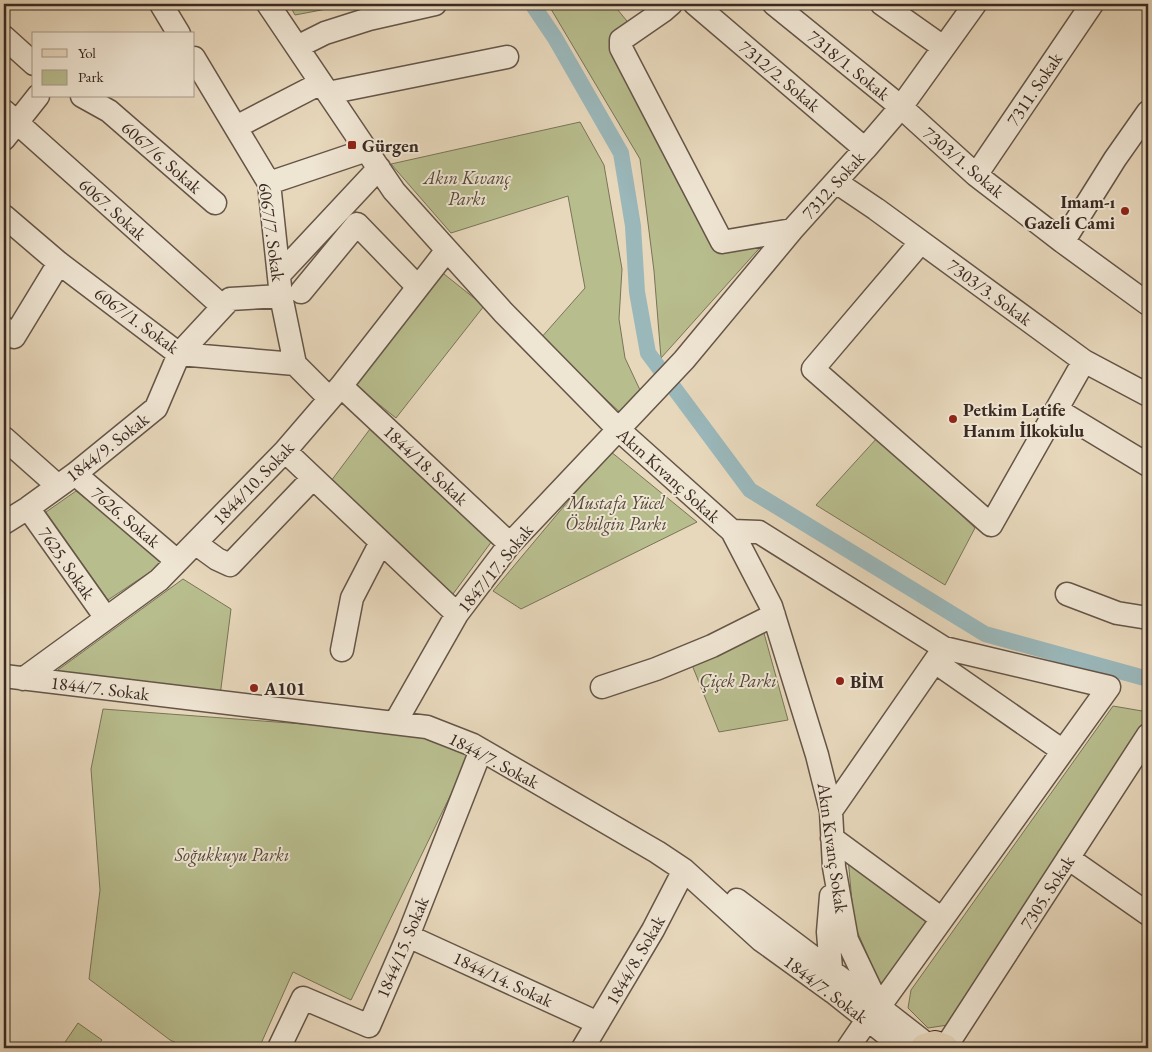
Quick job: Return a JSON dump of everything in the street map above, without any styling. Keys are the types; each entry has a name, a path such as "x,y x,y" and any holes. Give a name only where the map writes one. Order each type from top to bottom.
{"street":[{"path":"161,4 178,32"},
{"name":"Akın Kıvanç Sokak","path":"268,4 394,191 502,312 619,430 732,532 771,606 817,755 831,811 834,867 847,940 873,1013 936,1048"},
{"path":"297,47 324,33 369,18 435,4"},
{"path":"671,4 621,40 621,48 722,242 792,230"},
{"name":"7312/2. Sokak","path":"695,4 865,149"},
{"name":"7318/1. Sokak","path":"774,4 901,108"},
{"path":"882,4 942,47"},
{"name":"7312. Sokak","path":"645,402 684,360 792,230 901,108 942,47 975,4"},
{"name":"7311. Sokak","path":"976,175 1092,4"},
{"path":"4,38 32,62"},
{"path":"236,127 325,88 507,57"},
{"name":"6067/7. Sokak","path":"195,60 269,183 287,288 295,364"},
{"path":"8,124 36,98"},
{"name":"6067/6. Sokak","path":"86,98 110,111 215,203"},
{"name":"7303/1. Sokak","path":"901,108 976,175 1063,242 1145,295"},
{"path":"1063,242 1115,158 1148,112"},
{"name":"6067. Sokak","path":"8,124 222,306"},
{"path":"269,183 373,159"},
{"path":"287,288 373,159"},
{"name":"7303/3. Sokak","path":"836,182 922,242 1084,361 1148,395"},
{"name":"6067/1. Sokak","path":"4,216 59,263 179,354 295,364"},
{"path":"287,288 357,224 418,287"},
{"path":"922,242 813,369 991,525 1084,361"},
{"name":"1844/10. Sokak","path":"14,677 106,618 159,580 285,451 335,392 447,250"},
{"path":"4,328 14,337 59,263"},
{"name":"1844/9. Sokak","path":"4,523 66,480 156,408 179,354 230,299 287,288"},
{"path":"295,364 335,392"},
{"name":"1844/18. Sokak","path":"335,392 510,544"},
{"name":"1847/17. Sokak","path":"395,723 457,614 510,544 645,402"},
{"path":"1056,410 1148,465"},
{"name":"7626. Sokak","path":"4,438 66,480 177,561"},
{"path":"285,451 457,614"},
{"path":"195,543 217,559 230,565 314,478"},
{"name":"7625. Sokak","path":"28,508 106,618"},
{"path":"732,532 759,532 939,655 1063,751"},
{"path":"342,650 352,598 381,542"},
{"path":"1067,594 1117,613 1148,618"},
{"path":"602,687 656,669 712,646 774,615"},
{"path":"848,1048 1109,687 939,655"},
{"path":"831,811 939,655"},
{"name":"1844/7. Sokak","path":"14,677 427,727 481,750 657,852 684,870 761,940 833,992 873,1013 902,1048"},
{"name":"7305. Sokak","path":"936,1048 1068,858 1148,735"},
{"name":"1844/15. Sokak","path":"279,1048 303,998 369,1026 408,936 481,750"},
{"path":"832,838 942,918"},
{"path":"1068,858 1148,914"},
{"path":"833,992 828,932 834,867"},
{"path":"684,870 736,899 795,945 831,970 873,1013"},
{"name":"1844/8. Sokak","path":"583,1048 653,930 684,870"},
{"name":"1844/14. Sokak","path":"408,936 598,1023"}],"green space":[{"path":"289,4 353,4 295,15"},
{"path":"548,4 613,4 631,26 615,36 717,249 765,242 661,358 654,271 640,159"},
{"name":"Akın Kıvanç Parkı","path":"580,122 604,165 622,269 619,319 625,358 640,390 622,414 540,339 585,288 568,196 451,233 391,164"},
{"path":"439,270 484,306 396,418 351,382"},
{"path":"370,429 492,541 453,594 331,481"},
{"path":"878,437 975,528 945,585 816,505"},
{"name":"Mustafa Yücel Özbilgin Parkı","path":"610,451 697,522 521,609 493,591"},
{"path":"76,491 165,562 108,600 46,512"},
{"path":"183,579 231,609 220,696 51,675"},
{"name":"Çiçek Parkı","path":"762,626 788,720 719,732 690,660"},
{"path":"1113,706 1148,712 1148,716 948,1025 928,1028 908,1008 911,990"},
{"name":"Soğukkuyu Parkı","path":"103,709 422,733 471,753 351,1000 293,972 259,1048 187,1048 170,1040 89,979 100,890 91,769"},
{"path":"848,858 933,921 883,991 854,924"},
{"path":"78,1023 102,1040 96,1048 61,1048"}],"waterway":[{"path":"532,4 555,38 621,153 633,226 637,292 648,353 750,490 985,634 1148,679"}],"place":[{"name":"Gürgen","path":"352,145"},
{"name":"Imam-ı Gazeli Cami","path":"1125,211"},
{"name":"Petkim Latife Hanım İlkokulu","path":"953,419"},
{"name":"BİM","path":"840,681"},
{"name":"A101","path":"254,688"}]}
